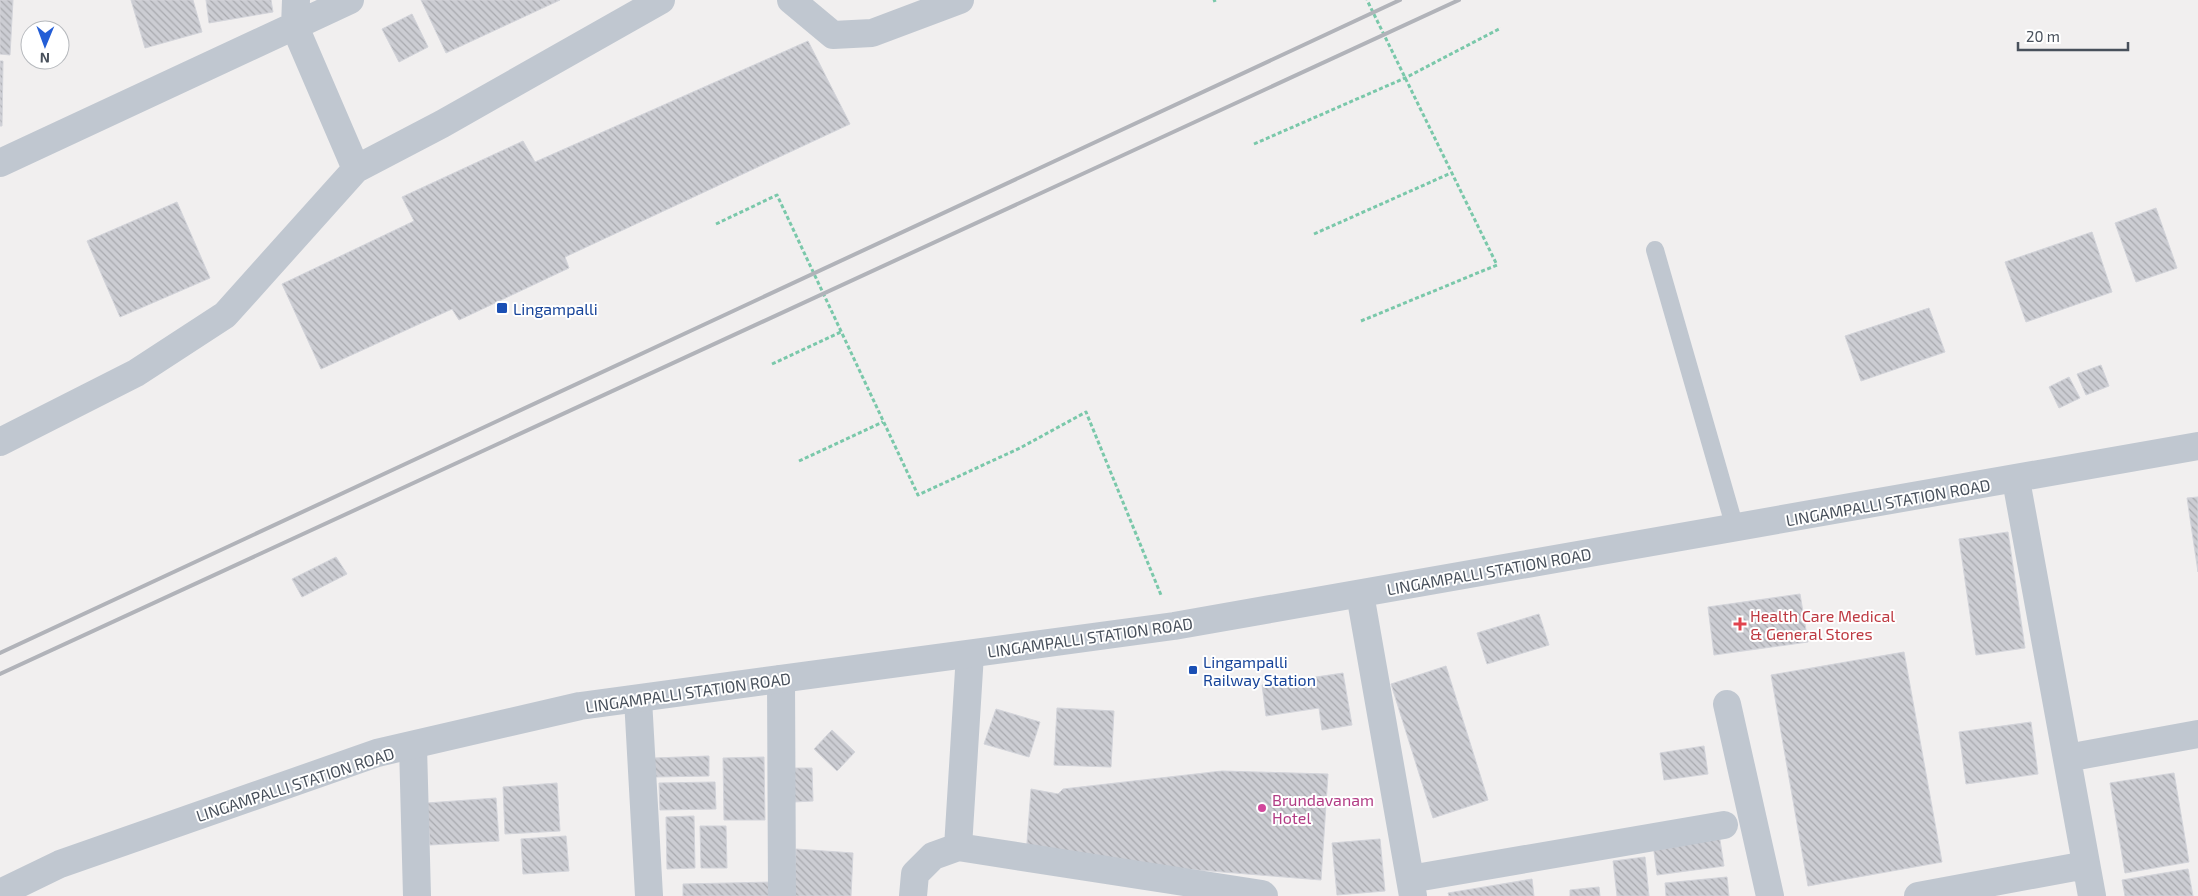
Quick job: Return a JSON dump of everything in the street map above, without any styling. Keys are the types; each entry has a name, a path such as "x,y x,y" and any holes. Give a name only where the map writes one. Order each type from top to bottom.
{"street":[{"path":"296,0 295,27 356,169"},
{"path":"0,163 350,0"},
{"path":"0,442 136,373 225,315 356,169 442,124 661,0"},
{"path":"791,0 833,35 872,33 960,0"},
{"name":"LINGAMPALLI STATION ROAD","path":"0,893 60,864 377,754 580,706 1174,626 2016,480 2198,446"},
{"path":"2016,480 2092,896"},
{"path":"1360,594 1412,888 1724,825"},
{"path":"958,847 970,654"},
{"path":"781,679 782,896"},
{"path":"638,699 649,896"},
{"path":"1727,704 1770,896"},
{"path":"2067,758 2198,734"},
{"path":"412,746 417,896"},
{"path":"912,896 915,874 933,856 958,847 1262,894 1264,896"},
{"path":"1918,896 2086,864"}],"lane":[{"path":"1655,250 1735,528"}],"path":[{"path":"1361,321 1497,265 1367,0"},
{"path":"1254,144 1405,78 1501,28"},
{"path":"1314,234 1451,173"},
{"path":"716,224 777,195 918,495 1020,448 1086,412 1174,626"},
{"path":"772,364 842,332"},
{"path":"799,461 883,422"}],"building":[{"path":"0,0 13,0 10,55 0,54"},
{"path":"131,0 193,0 202,32 145,48"},
{"path":"206,0 271,0 273,12 209,23"},
{"path":"421,0 560,0 446,53"},
{"path":"412,14 428,47 399,62 382,29"},
{"path":"808,41 850,124 565,257 569,268 459,320 452,309 321,369 282,284 414,221 402,197 523,141 535,162"},
{"path":"0,61 3,61 2,126 0,126"},
{"path":"177,202 210,278 120,317 87,241"},
{"path":"2156,208 2177,268 2136,282 2115,223"},
{"path":"2092,232 2112,292 2026,322 2005,262"},
{"path":"1929,308 1945,352 1861,381 1845,336"},
{"path":"2101,365 2109,386 2086,395 2077,374"},
{"path":"2069,377 2080,398 2059,408 2049,387"},
{"path":"2198,497 2198,572 2187,498"},
{"path":"2008,532 2025,648 1976,655 1959,539"},
{"path":"336,557 347,574 302,597 292,579"},
{"path":"1800,594 1808,642 1714,655 1708,607"},
{"path":"1539,614 1549,645 1487,664 1477,633"},
{"path":"1904,652 1942,862 1808,886 1771,675"},
{"path":"1446,666 1488,800 1433,818 1391,684"},
{"path":"1343,673 1352,725 1322,730 1319,708 1266,716 1262,685"},
{"path":"1057,708 1114,711 1111,767 1054,765"},
{"path":"996,709 1040,722 1029,757 984,744"},
{"path":"2031,722 2038,774 1966,784 1959,732"},
{"path":"832,730 855,752 837,771 814,749"},
{"path":"1704,746 1708,774 1664,780 1660,753"},
{"path":"709,756 709,776 654,777 654,758"},
{"path":"764,757 765,820 724,820 723,758"},
{"path":"793,768 812,768 813,801 793,802"},
{"path":"1222,771 1328,774 1321,880 1026,856 1031,789 1058,794 1063,789"},
{"path":"2174,773 2189,862 2125,873 2110,783"},
{"path":"715,782 716,809 660,810 659,783"},
{"path":"557,783 560,831 505,834 503,787"},
{"path":"496,798 499,841 430,845 427,803"},
{"path":"694,816 695,868 667,869 666,817"},
{"path":"700,826 726,826 727,868 701,868"},
{"path":"1719,834 1724,866 1657,875 1653,844"},
{"path":"566,836 569,871 523,874 521,839"},
{"path":"1380,839 1385,891 1337,895 1332,843"},
{"path":"796,849 853,853 851,896 794,896"},
{"path":"1645,857 1649,896 1617,896 1613,861"},
{"path":"2188,869 2193,896 2125,896 2122,880"},
{"path":"1727,877 1729,896 1666,896 1665,883"},
{"path":"1532,879 1534,896 1449,896 1448,893"},
{"path":"773,882 774,896 683,896 683,884"},
{"path":"1599,887 1600,896 1570,896 1570,890"}],"railway":[{"path":"0,653 1400,0"},
{"path":"0,674 1459,0"}],"place":[{"name":"Lingampalli","path":"502,308"},
{"name":"Health Care Medical & General Stores","path":"1740,624"},
{"name":"Lingampalli Railway Station","path":"1193,670"},
{"name":"Brundavanam Hotel","path":"1262,808"}]}
